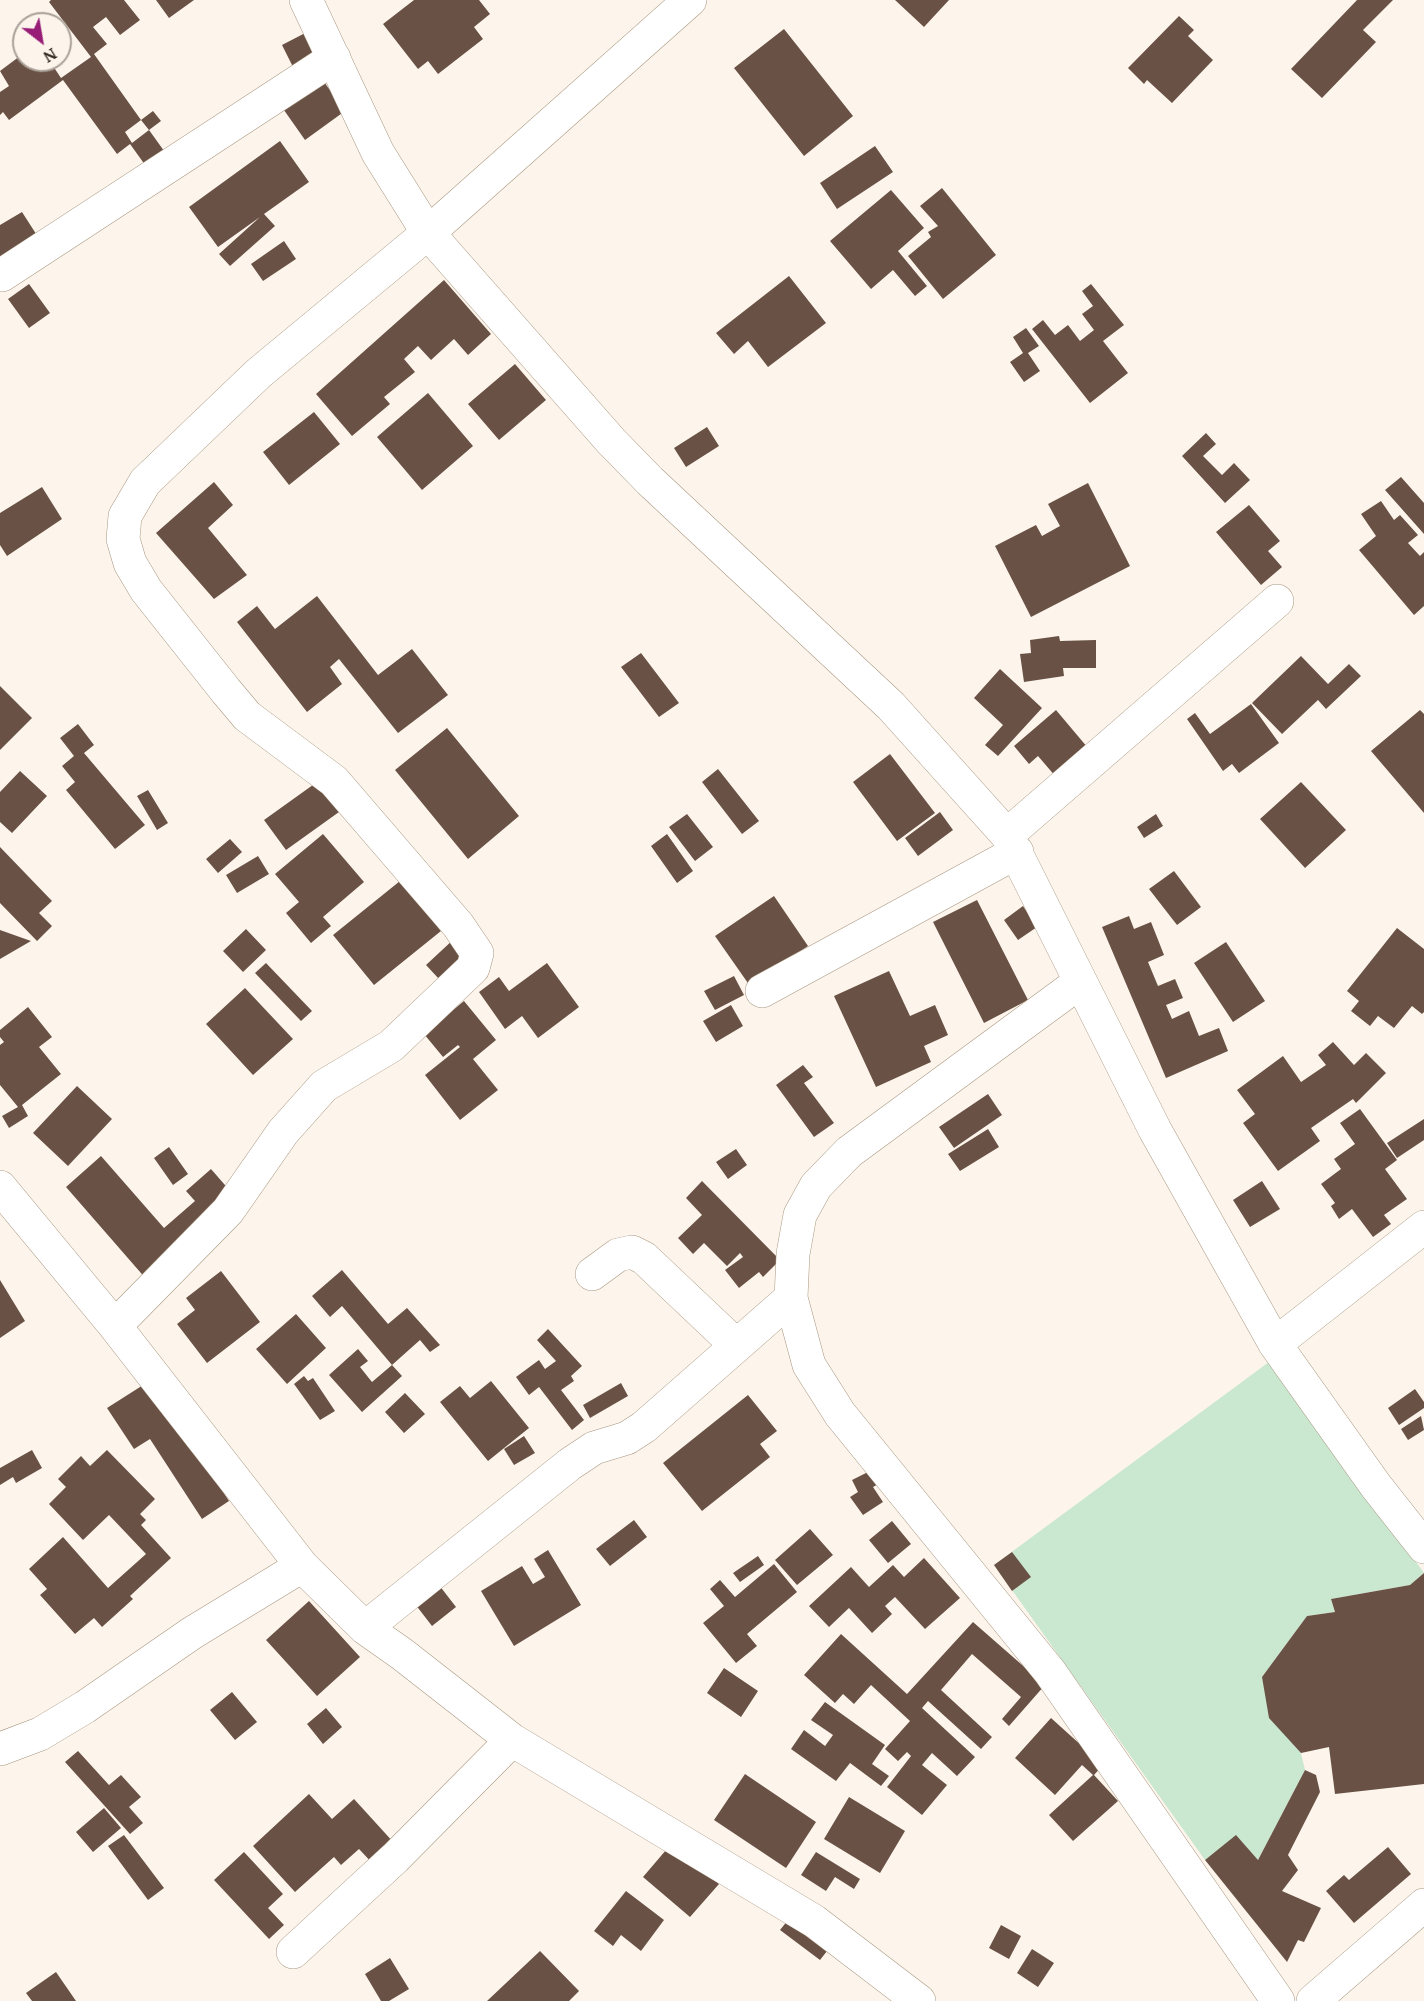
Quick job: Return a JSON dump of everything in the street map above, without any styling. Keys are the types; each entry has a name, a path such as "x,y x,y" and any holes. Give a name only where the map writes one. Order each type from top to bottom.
{"street":[{"path":"306,0 378,153 428,233 618,449 891,706 1012,843 1155,1130 1275,1344 1376,1486 1424,1547"},
{"path":"115,1326 228,1211 283,1132 324,1086 391,1046 473,968 477,953 458,925 334,781 248,716 226,691 146,590 130,563 123,539 124,516 145,482 259,373 428,233 690,0"},
{"path":"2,275 334,58"},
{"path":"762,991 1012,843 1277,601"},
{"path":"1080,982 849,1152 816,1186 800,1215 793,1254 791,1298 809,1365 840,1414 1050,1672 1278,2001"},
{"path":"0,1187 115,1326 302,1566 365,1628 512,1740 814,1921 919,2001"},
{"path":"1275,1344 1424,1227"},
{"path":"592,1274 618,1255 632,1252 644,1258 736,1345"},
{"path":"365,1628 570,1464 594,1448 627,1438 644,1427 791,1298"},
{"path":"0,1749 40,1734 85,1707 192,1633 302,1566"},
{"path":"293,1953 396,1858 512,1740"},
{"path":"1313,2001 1424,1905"}],"green space":[{"path":"1273,1359 1424,1573 1410,1585 1331,1599 1335,1612 1307,1616 1262,1677 1301,1753 1305,1770 1258,1860 1236,1836 1205,1860 994,1565"}],"building":[{"path":"51,0 124,0 140,20 120,35 106,17 93,27 107,44 94,54 141,120 125,132 132,143 149,130 167,155 148,169 130,144 117,154 63,80 9,120 3,112 0,115 0,92 9,86 0,71 12,62 12,72 57,72 61,78 91,57 72,32 72,12 57,12 49,2"},
{"path":"156,0 194,0 169,18"},
{"path":"414,0 479,0 490,14 474,27 483,39 438,74 428,61 418,69 383,24"},
{"path":"895,0 949,0 924,27"},
{"path":"1357,0 1393,0 1363,30 1376,42 1322,98 1291,69"},
{"path":"1179,16 1194,30 1188,36 1213,60 1172,103 1147,80 1144,84 1128,68"},
{"path":"784,29 853,116 804,156 734,68"},
{"path":"309,31 320,54 293,67 282,45"},
{"path":"319,75 345,111 305,140 279,103"},
{"path":"153,111 161,121 149,130 141,120"},
{"path":"280,141 309,182 264,214 275,226 230,266 219,254 260,217 218,247 189,207"},
{"path":"875,146 893,172 837,209 820,183"},
{"path":"942,188 996,255 943,299 908,256 931,237 928,232 938,226 920,206"},
{"path":"891,190 924,228 898,251 927,286 915,296 893,270 871,289 830,241"},
{"path":"22,212 40,240 0,265 0,225"},
{"path":"284,241 296,259 263,281 251,264"},
{"path":"789,276 826,323 768,367 748,341 734,354 716,333"},
{"path":"444,280 491,334 468,355 454,339 431,360 418,346 404,359 415,372 384,397 390,404 352,436 316,394"},
{"path":"29,284 50,313 29,328 8,299"},
{"path":"1091,284 1124,325 1103,341 1128,373 1090,403 1032,329 1043,320 1055,335 1068,325 1080,341 1094,330 1082,314 1093,306 1082,291"},
{"path":"1026,328 1039,346 1028,353 1040,371 1024,382 1010,362 1023,353 1013,337"},
{"path":"515,364 546,400 499,440 468,404"},
{"path":"428,393 473,446 422,490 377,437"},
{"path":"314,412 340,444 289,485 263,452"},
{"path":"707,427 719,446 686,467 674,448"},
{"path":"1206,433 1216,444 1203,456 1222,475 1234,463 1250,480 1225,503 1182,456"},
{"path":"1401,477 1424,503 1424,534 1385,490"},
{"path":"214,482 233,505 208,528 247,575 214,599 156,533"},
{"path":"1088,483 1130,566 1031,617 995,546 1036,525 1042,536 1060,526 1048,504"},
{"path":"42,487 62,519 7,556 0,545 0,513"},
{"path":"1381,501 1394,520 1400,515 1418,535 1408,543 1420,556 1424,552 1424,606 1414,615 1359,550 1376,536 1361,514"},
{"path":"1249,505 1280,541 1268,551 1282,567 1261,585 1216,532"},
{"path":"317,596 378,675 412,649 448,695 398,733 339,659 330,667 342,684 307,712 237,622 257,606 275,629"},
{"path":"1059,636 1060,641 1096,640 1096,668 1063,668 1064,676 1024,682 1020,654 1031,653 1030,640"},
{"path":"641,653 679,703 659,717 621,667"},
{"path":"1301,656 1328,684 1349,664 1361,676 1326,709 1318,700 1282,734 1252,703"},
{"path":"1000,669 1042,708 998,756 985,745 1003,725 974,698"},
{"path":"0,686 32,718 0,750"},
{"path":"1251,704 1279,743 1239,773 1232,764 1223,771 1187,719 1195,713 1210,734"},
{"path":"1056,710 1088,748 1056,777 1038,756 1029,764 1014,746"},
{"path":"1420,710 1424,714 1424,813 1371,751"},
{"path":"78,724 94,745 84,753 145,825 115,849 66,790 75,782 62,766 74,756 60,738"},
{"path":"447,728 519,816 468,859 395,770"},
{"path":"890,754 935,813 897,841 853,782"},
{"path":"718,769 759,821 742,834 702,782"},
{"path":"20,771 47,796 12,833 0,822 0,792"},
{"path":"324,777 346,807 286,850 264,820"},
{"path":"1301,782 1346,830 1305,868 1260,819"},
{"path":"148,790 168,823 157,830 137,796"},
{"path":"940,812 953,830 918,856 905,838"},
{"path":"687,814 713,847 695,861 669,827"},
{"path":"1156,814 1163,826 1144,838 1137,827"},
{"path":"323,834 364,882 323,917 331,926 311,943 286,913 299,902 275,874"},
{"path":"667,834 693,871 677,883 651,846"},
{"path":"230,839 242,852 218,873 206,859"},
{"path":"0,847 52,901 39,913 52,926 37,941 0,903"},
{"path":"258,856 269,874 237,893 226,875"},
{"path":"1174,871 1201,907 1177,925 1149,889"},
{"path":"400,881 441,931 374,985 333,935"},
{"path":"774,896 808,946 750,986 715,936"},
{"path":"977,900 1028,1000 984,1023 933,922"},
{"path":"1023,906 1037,927 1018,940 1004,920"},
{"path":"1129,916 1134,929 1151,922 1164,955 1148,962 1158,986 1175,979 1183,998 1166,1005 1172,1019 1189,1011 1199,1036 1219,1028 1228,1051 1166,1078 1102,927"},
{"path":"1397,928 1424,949 1424,1012 1422,1014 1412,1006 1394,1028 1378,1016 1370,1026 1351,1011 1359,1001 1347,991"},
{"path":"246,929 266,950 243,972 223,951"},
{"path":"0,930 31,941 0,959"},
{"path":"455,938 468,952 439,979 426,965"},
{"path":"1226,942 1265,1001 1233,1022 1194,963"},
{"path":"266,963 312,1011 301,1021 255,973"},
{"path":"547,963 579,1007 538,1038 522,1016 505,1029 479,992 499,977 509,991"},
{"path":"889,971 910,1016 935,1005 948,1035 924,1046 931,1062 876,1087 834,996"},
{"path":"734,976 744,995 715,1010 704,991"},
{"path":"245,988 293,1039 253,1075 206,1024"},
{"path":"464,1001 496,1040 473,1059 498,1090 460,1120 425,1075 460,1047 458,1045 443,1057 424,1034"},
{"path":"731,1005 743,1026 716,1042 703,1021"},
{"path":"28,1007 52,1037 39,1047 61,1074 22,1105 28,1116 9,1128 2,1116 18,1107 0,1085 0,1045 4,1042 0,1037 0,1030"},
{"path":"1333,1042 1354,1065 1366,1053 1386,1073 1356,1103 1353,1099 1311,1128 1320,1141 1278,1171 1243,1123 1255,1114 1237,1090 1283,1056 1301,1082 1326,1065 1318,1055"},
{"path":"803,1065 813,1077 804,1083 834,1123 814,1137 776,1085"},
{"path":"77,1086 112,1119 68,1166 33,1133"},
{"path":"988,1094 1002,1115 954,1148 939,1127"},
{"path":"1360,1109 1397,1160 1385,1169 1407,1199 1384,1215 1391,1224 1373,1237 1352,1209 1339,1219 1331,1206 1335,1203 1321,1184 1341,1169 1334,1159 1355,1144 1340,1123"},
{"path":"1424,1119 1424,1140 1397,1158 1387,1143"},
{"path":"988,1129 999,1147 960,1171 948,1154"},
{"path":"169,1147 188,1174 173,1185 154,1158"},
{"path":"736,1149 747,1165 728,1179 716,1162"},
{"path":"101,1156 164,1228 195,1201 186,1191 211,1169 238,1200 147,1280 66,1187"},
{"path":"702,1181 780,1260 763,1277 759,1272 739,1288 725,1270 743,1257 740,1253 727,1266 704,1243 693,1254 678,1238 702,1215 686,1198"},
{"path":"1262,1181 1280,1209 1250,1227 1233,1200"},
{"path":"342,1270 388,1324 407,1308 440,1345 430,1352 420,1340 392,1365 342,1306 330,1317 312,1296"},
{"path":"221,1271 260,1322 207,1363 177,1324 195,1310 186,1298"},
{"path":"0,1280 25,1321 0,1338"},
{"path":"296,1314 326,1348 287,1384 256,1349"},
{"path":"548,1329 582,1366 571,1376 574,1381 561,1390 584,1420 572,1430 539,1387 529,1395 516,1377 539,1360 545,1369 556,1361 537,1340"},
{"path":"358,1349 368,1361 360,1367 372,1382 392,1365 402,1376 362,1412 329,1375"},
{"path":"304,1376 308,1381 313,1378 335,1411 320,1420 294,1384"},
{"path":"151,1380 229,1501 202,1519 150,1439 134,1449 107,1408"},
{"path":"491,1381 529,1428 488,1461 440,1402 460,1386 470,1398"},
{"path":"621,1383 628,1396 590,1418 583,1405"},
{"path":"1415,1389 1424,1402 1424,1408 1399,1425 1388,1408"},
{"path":"405,1393 425,1414 404,1433 385,1412"},
{"path":"748,1395 777,1431 760,1444 770,1457 702,1511 663,1463"},
{"path":"1421,1416 1424,1430 1408,1440 1401,1429"},
{"path":"524,1436 535,1453 514,1465 504,1449"},
{"path":"32,1450 42,1468 16,1483 13,1477 0,1485 0,1468"},
{"path":"107,1450 155,1499 140,1514 146,1520 141,1525 171,1558 130,1596 133,1599 102,1627 94,1618 75,1634 40,1595 47,1589 29,1569 63,1537 108,1588 146,1554 109,1515 83,1540 49,1504 66,1487 58,1479 81,1456 90,1466"},
{"path":"876,1468 882,1482 873,1487 883,1502 863,1515 850,1497 858,1492 852,1480"},
{"path":"634,1520 647,1537 610,1566 596,1549"},
{"path":"892,1521 911,1544 888,1563 869,1540"},
{"path":"810,1529 833,1555 797,1585 775,1560"},
{"path":"548,1550 581,1605 514,1646 481,1591 522,1566 533,1584 545,1577 534,1559"},
{"path":"1012,1552 1031,1577 1012,1591 994,1565"},
{"path":"758,1556 764,1565 740,1582 733,1573"},
{"path":"924,1558 960,1598 925,1629 895,1597 885,1606 892,1614 872,1633 849,1608 829,1627 809,1606 851,1567 869,1587 893,1565 904,1577"},
{"path":"774,1564 797,1592 747,1634 757,1646 736,1663 703,1623 724,1606 710,1589 720,1580 735,1597"},
{"path":"1424,1573 1424,1784 1335,1794 1329,1747 1301,1753 1269,1718 1262,1677 1307,1616 1335,1612 1331,1599 1410,1585"},
{"path":"439,1585 456,1607 432,1626 415,1604"},
{"path":"309,1601 360,1657 317,1696 266,1640"},
{"path":"973,1622 1045,1685 1009,1726 1002,1719 1021,1697 972,1654 941,1690 992,1737 981,1749 928,1701 922,1708 975,1757 957,1776 932,1753 922,1765 947,1785 922,1815 887,1787 911,1756 907,1752 898,1761 885,1749 910,1721 871,1685 854,1704 843,1694 835,1703 804,1675 841,1634 907,1694"},
{"path":"724,1668 758,1691 741,1717 707,1693"},
{"path":"232,1692 257,1722 235,1740 210,1710"},
{"path":"825,1702 885,1745 872,1764 889,1776 881,1786 850,1763 836,1781 791,1749 804,1730 825,1746 833,1735 811,1720"},
{"path":"326,1708 342,1727 323,1744 307,1724"},
{"path":"1051,1718 1103,1765 1094,1775 1118,1801 1073,1841 1049,1815 1093,1775 1082,1765 1055,1795 1015,1758"},
{"path":"78,1751 109,1785 121,1775 141,1797 129,1807 143,1823 130,1834 65,1762"},
{"path":"1305,1770 1316,1775 1320,1792 1288,1855 1298,1870 1282,1891 1321,1908 1304,1942 1298,1940 1287,1962 1205,1860 1236,1835 1258,1860"},
{"path":"745,1774 816,1822 786,1868 714,1820"},
{"path":"309,1794 332,1819 354,1799 395,1844 374,1865 359,1849 341,1865 334,1857 295,1892 253,1846"},
{"path":"849,1797 905,1831 880,1873 824,1839"},
{"path":"104,1808 121,1828 93,1852 76,1832"},
{"path":"124,1835 164,1888 148,1900 108,1846"},
{"path":"672,1843 719,1884 690,1917 643,1877"},
{"path":"1388,1847 1411,1874 1354,1923 1326,1891 1344,1875 1349,1880"},
{"path":"244,1852 283,1894 268,1908 284,1925 269,1939 214,1880"},
{"path":"816,1852 860,1879 854,1889 835,1877 826,1891 801,1875"},
{"path":"626,1891 664,1920 641,1951 621,1935 613,1946 594,1931"},
{"path":"792,1915 831,1946 820,1960 780,1930"},
{"path":"1001,1925 1021,1936 1009,1959 989,1948"},
{"path":"1032,1949 1054,1963 1038,1987 1017,1973"},
{"path":"540,1951 579,1991 569,2001 487,2001"},
{"path":"390,1958 409,1989 389,2001 381,2001 365,1974"},
{"path":"56,1972 76,2001 32,2001 26,1993"}]}
